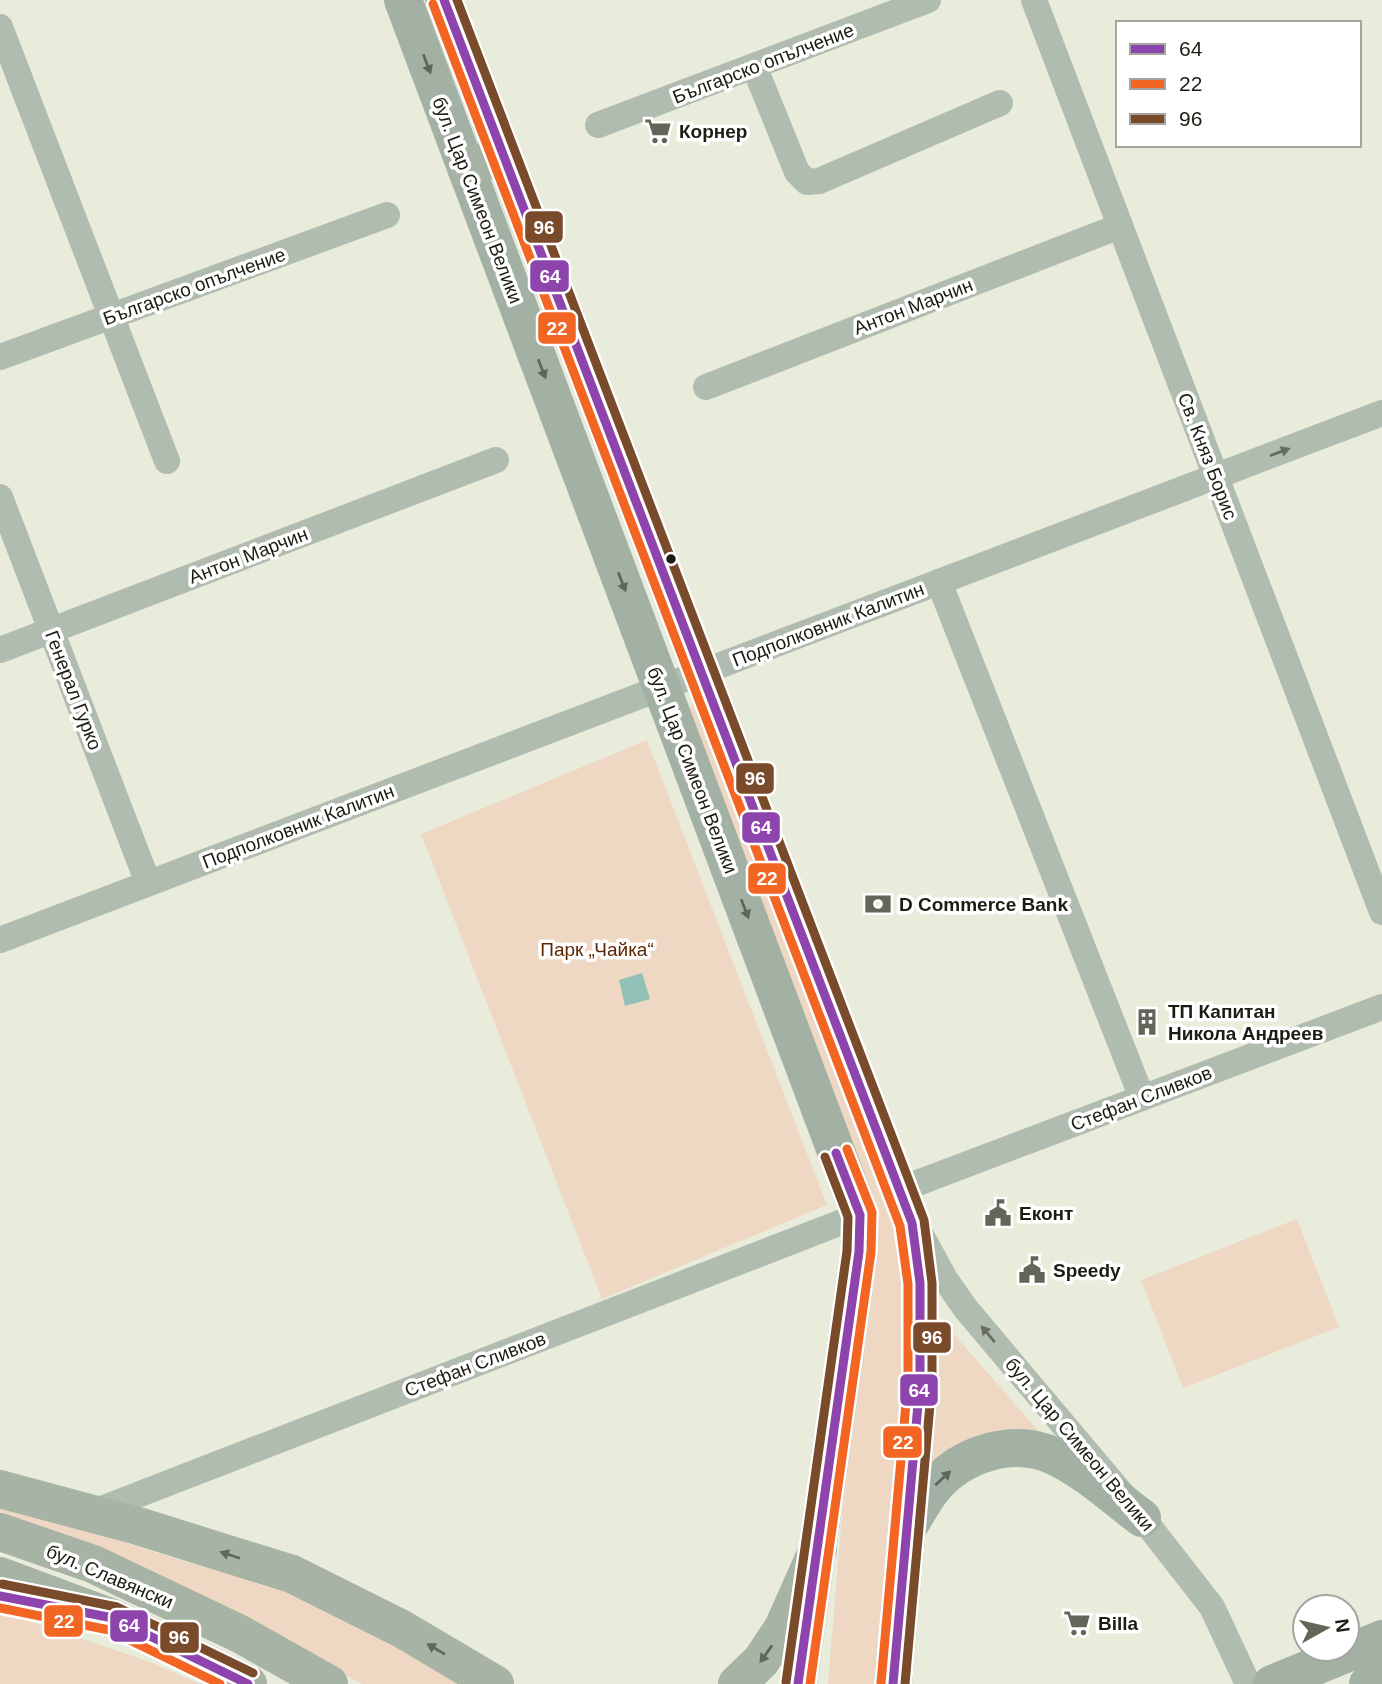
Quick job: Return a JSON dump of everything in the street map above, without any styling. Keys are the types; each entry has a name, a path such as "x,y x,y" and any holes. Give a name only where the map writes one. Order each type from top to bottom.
{"main road":[{"name":"бул. Цар Симеон Велики","path":"403,0 860,1215 859,1252 802,1673"},
{"name":"бул. Цар Симеон Велики","path":"444,0 912,1223 918,1258 921,1309 920,1382 892,1684"},
{"path":"466,168 503,155"},
{"path":"904,1533 931,1490 946,1474 978,1456 1012,1448 1042,1451 1063,1461 1142,1518"},
{"path":"0,1489 138,1526 292,1574 402,1629 495,1684"},
{"name":"бул. Славянски","path":"0,1532 93,1564 240,1634 313,1675"},
{"path":"737,1684 761,1661 783,1628 818,1549"},
{"name":"бул. Славянски","path":"0,1576 113,1618 248,1684"},
{"path":"0,1596 113,1618"},
{"path":"1272,1684 1382,1639"},
{"path":"1368,1684 1382,1678"}],"street":[{"name":"Българско опълчение","path":"598,125 928,0"},
{"name":"Св. Княз Борис","path":"1034,0 1382,912"},
{"path":"0,27 167,461"},
{"path":"754,66 797,172 807,182 819,181 1000,103"},
{"name":"Българско опълчение","path":"0,357 387,215"},
{"name":"Антон Марчин","path":"706,387 1120,226"},
{"name":"Подполковник Калитин","path":"0,940 1382,413"},
{"name":"Антон Марчин","path":"0,650 495,460"},
{"name":"Генерал Гурко","path":"0,497 148,883"},
{"path":"939,582 1142,1098"},
{"name":"Стефан Сливков","path":"903,1198 1142,1098 1382,1007"},
{"name":"бул. Цар Симеон Велики","path":"903,1198 934,1261 966,1308 1142,1518 1212,1607 1248,1684"},
{"name":"Стефан Сливков","path":"91,1513 860,1215"}],"green space":[{"path":"697,703 893,1209 909,1284 880,1684 828,1684 865,1238 689,709 692,704"},
{"name":"Парк „Чайка“","path":"647,740 827,1205 602,1299 421,834"},
{"path":"1297,1219 1339,1327 1183,1388 1141,1280"},
{"path":"940,1323 946,1325 1041,1434 926,1478 935,1327"},
{"path":"0,1502 170,1557 289,1589 467,1684 362,1684 319,1660 0,1521"},
{"path":"0,1611 150,1662 200,1684 0,1684"}],"water":[{"path":"642,973 650,999 625,1006 619,980"}],"transit line":[{"name":"64","path":"444,0 912,1223 920,1283 920,1382 893,1684"},
{"name":"96","path":"457,0 924,1220 932,1283 932,1382 905,1684"},
{"name":"22","path":"433,4 900,1226 908,1284 908,1381 881,1683"},
{"name":"22","path":"810,1684 871,1252 872,1212 847,1149"},
{"name":"64","path":"798,1684 859,1252 860,1215 836,1153"},
{"name":"96","path":"786,1682 847,1251 848,1217 825,1157"},
{"name":"96","path":"2,1584 117,1607 253,1673"},
{"name":"64","path":"0,1596 113,1618 248,1684"},
{"name":"22","path":"0,1608 109,1630 220,1684"}],"place":[{"name":"Корнер","path":"658,131"},
{"name":"D Commerce Bank","path":"878,904"},
{"name":"ТП Капитан Никола Андреев","path":"1147,1022"},
{"name":"Еконт","path":"998,1213"},
{"name":"Speedy","path":"1032,1270"},
{"name":"Billa","path":"1077,1623"}]}
